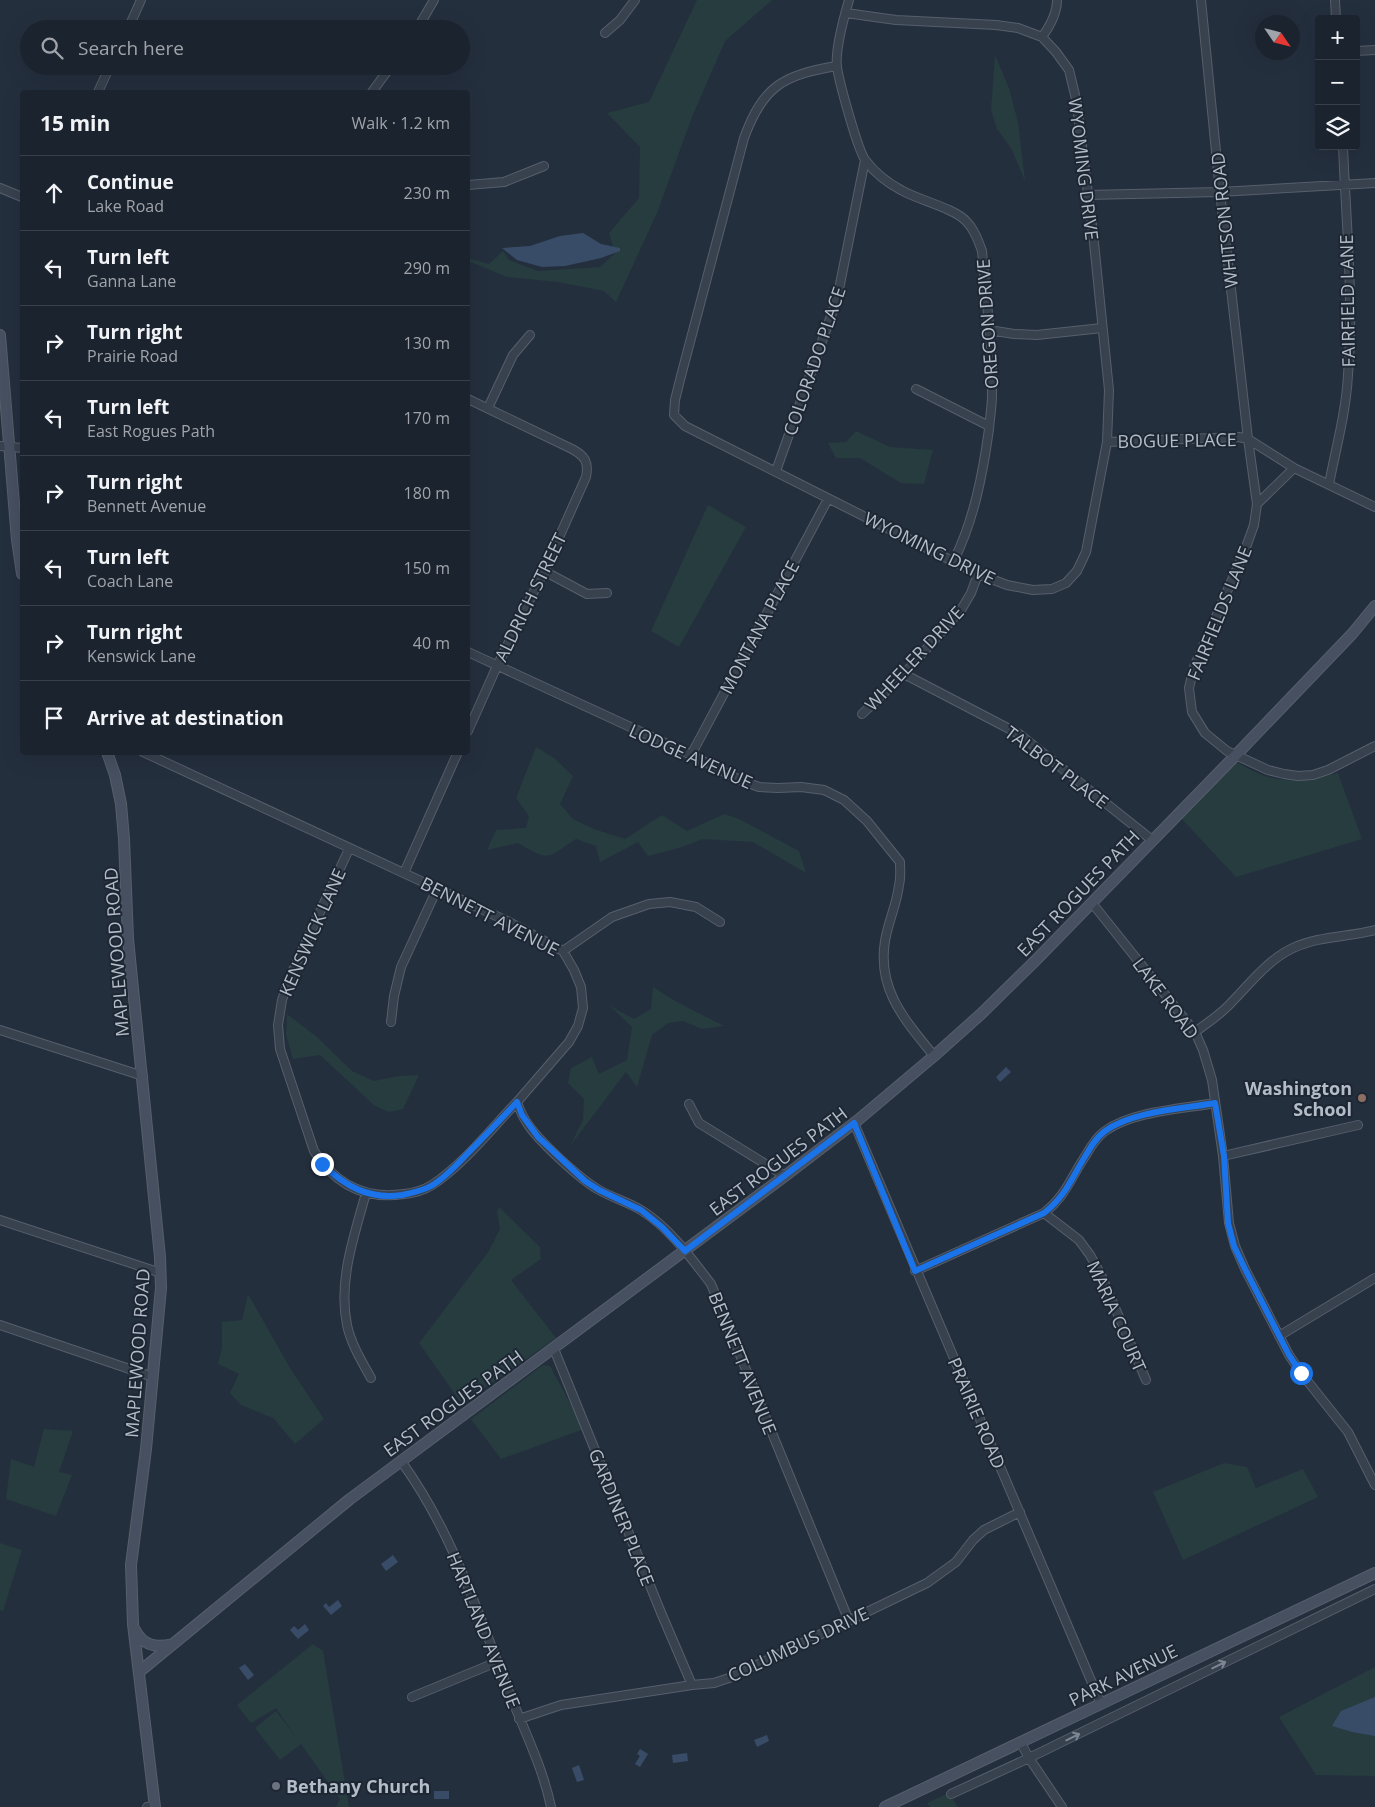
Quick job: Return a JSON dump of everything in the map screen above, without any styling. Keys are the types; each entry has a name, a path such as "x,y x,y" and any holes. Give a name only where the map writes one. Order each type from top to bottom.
{"street":[{"path":"132,20 141,0"},
{"path":"422,20 434,0"},
{"path":"605,33 620,20 635,0"},
{"name":"OREGON DRIVE","path":"849,0 841,30 837,66 864,160 898,189 951,211 965,220 975,234 982,251 989,330 992,396 986,448 974,509 962,545 954,560"},
{"path":"1042,37 1051,26 1057,0"},
{"name":"WHITSON ROAD","path":"1201,0 1220,192 1248,439 1258,504"},
{"path":"1335,0 1336,15"},
{"name":"WYOMING DRIVE","path":"837,66 793,76 761,100 752,118 742,148 675,400 674,415 684,426 954,560 978,574 1007,584 1033,590 1052,589 1066,583 1077,571 1086,552 1107,442 1109,390 1076,99 1069,70 1042,37 1018,28 996,25 896,20 846,13"},
{"path":"1360,51 1375,50"},
{"path":"99,90 106,75"},
{"path":"373,90 384,75"},
{"name":"FAIRFIELD LANE","path":"1329,484 1341,431 1347,386 1351,330 1343,150"},
{"name":"COLORADO PLACE","path":"776,472 837,299 864,160"},
{"path":"470,185 504,182 544,166"},
{"path":"1088,195 1220,192 1375,183"},
{"path":"0,188 20,196"},
{"path":"989,330 1037,335 1102,328"},
{"path":"0,335 5,446 20,560"},
{"path":"470,400 488,408 513,355 530,335"},
{"path":"916,390 989,426"},
{"name":"ALDRICH STREET","path":"470,727 497,666 544,571 586,477 587,461 572,449 488,408"},
{"name":"BOGUE PLACE","path":"1107,442 1239,437 1248,439"},
{"path":"1248,439 1294,468 1375,507"},
{"path":"5,446 20,448"},
{"path":"1258,504 1294,468"},
{"name":"MONTANA PLACE","path":"690,755 828,499"},
{"name":"FAIRFIELDS LANE","path":"1258,504 1254,525 1245,550 1194,666 1189,688 1192,712 1197,723 1218,744 1236,755 1268,770 1284,774 1306,775 1328,770 1375,746"},
{"path":"544,571 587,594 606,593"},
{"name":"WHEELER DRIVE","path":"862,714 904,674 961,610 972,593 978,574"},
{"name":"EAST ROGUES PATH","path":"139,1672 350,1500 786,1176 854,1123 934,1056 981,1014 1092,903 1352,634 1375,606"},
{"name":"LODGE AVENUE","path":"470,653 740,780 759,787 801,787 824,790 844,800 886,842 900,862 900,885 885,940 884,970 890,994 894,1001 916,1034 934,1056"},
{"name":"TALBOT PLACE","path":"904,674 1019,734 1152,840"},
{"name":"MAPLEWOOD ROAD","path":"108,755 115,775 121,804 128,939 161,1273 146,1449 131,1565 133,1624 152,1807"},
{"name":"BENNETT AVENUE","path":"149,755 507,921 563,951 581,987 583,1008 578,1026 569,1042 517,1102 522,1115 538,1137 585,1181 599,1190 641,1210 662,1227 685,1251 711,1284 849,1621"},
{"path":"404,873 457,755"},
{"name":"KENSWICK LANE","path":"349,849 289,979 282,1000 278,1025 280,1049 314,1151 322,1164 337,1178 350,1187 366,1194"},
{"path":"391,1022 394,996 401,967 437,889"},
{"path":"563,951 612,917 649,904 670,902 696,906 720,922"},
{"name":"LAKE ROAD","path":"1092,903 1195,1032 1208,1064 1224,1156 1228,1223 1234,1246 1279,1336 1301,1373 1348,1432 1375,1485"},
{"path":"1195,1032 1227,1006 1274,960 1291,949 1308,942 1375,930"},
{"path":"0,1030 143,1076"},
{"path":"371,1378 362,1362 348,1327 344,1304 348,1259 366,1194 395,1196 414,1193 431,1186 451,1171 517,1102"},
{"path":"915,1271 1044,1213 1056,1204 1066,1190 1089,1150 1104,1132 1118,1123 1134,1116 1215,1103"},
{"path":"689,1104 699,1122 786,1176"},
{"name":"PRAIRIE ROAD","path":"854,1123 915,1271 1101,1704"},
{"path":"1224,1156 1358,1125"},
{"name":"MARIA COURT","path":"1044,1213 1079,1240 1090,1255 1101,1275 1146,1380"},
{"path":"0,1220 161,1273"},
{"path":"1279,1336 1375,1278"},
{"path":"0,1326 153,1378"},
{"name":"GARDINER PLACE","path":"554,1349 692,1685"},
{"name":"HARTLAND AVENUE","path":"401,1462 417,1484 445,1534 465,1578 540,1769 551,1807"},
{"name":"COLUMBUS DRIVE","path":"519,1719 561,1705 714,1683 732,1677 927,1583 956,1562 972,1540 984,1530 1020,1512"},
{"name":"PARK AVENUE","path":"885,1807 1375,1573"},
{"path":"951,1794 1029,1758 1375,1589"},
{"path":"133,1624 137,1635 147,1644 158,1647 174,1644"},
{"path":"412,1697 497,1662"},
{"path":"1021,1743 1062,1807"}],"green space":[{"path":"697,0 772,0 725,41 692,117 657,213 616,302 604,291 558,282 507,277 470,262 470,259 489,264 503,251 509,260 538,271 600,267 615,253 609,233 639,198 640,147 607,113 649,102"},
{"path":"995,55 1009,88 1018,122 1025,181 1011,148 997,129 991,110"},
{"path":"856,431 890,447 933,450 924,484 901,483 860,458 836,458 828,443 846,442"},
{"path":"708,505 746,527 679,647 651,631"},
{"path":"536,747 554,758 573,776 560,804 573,819 594,829 625,839 662,815 687,831 724,814 739,819 799,851 806,873 753,842 703,839 648,856 638,842 600,862 596,846 576,839 548,856 537,853 518,843 487,850 496,830 526,828 529,816 516,798"},
{"path":"1236,762 1264,776 1286,780 1312,779 1338,773 1362,839 1236,877 1181,818"},
{"path":"653,987 677,1002 724,1026 702,1029 683,1021 668,1023 652,1035 637,1087 626,1072 570,1146 583,1120 584,1099 568,1083 571,1068 592,1057 599,1074 627,1060 632,1027 610,1006 634,1019 651,1009"},
{"path":"287,1014 317,1037 352,1071 374,1081 398,1076 419,1075 403,1109 389,1112 375,1106 320,1055 293,1059 286,1035"},
{"path":"499,1207 540,1247 541,1259 511,1280 556,1338 462,1404 419,1343 489,1251 500,1229 497,1212"},
{"path":"248,1294 290,1368 324,1419 295,1444 273,1418 241,1405 230,1393 239,1374 218,1364 222,1348 222,1322 242,1320"},
{"path":"543,1365 550,1366 584,1429 501,1459 471,1419"},
{"path":"44,1429 73,1431 59,1472 72,1475 56,1516 6,1499 11,1459 34,1467"},
{"path":"1224,1463 1247,1467 1256,1488 1303,1469 1318,1497 1183,1560 1153,1492"},
{"path":"0,1543 22,1550 3,1611 0,1610"},
{"path":"313,1644 323,1651 349,1807 336,1807 340,1799 301,1744 280,1760 255,1728 276,1711 296,1737 276,1708 251,1723 237,1705"},
{"path":"1375,1667 1375,1776 1316,1775 1279,1717"},
{"path":"949,1793 958,1807 930,1807 927,1803"}],"water":[{"path":"583,233 601,244 620,248 620,251 601,258 565,266 542,267 517,260 502,248 530,246 560,236"},
{"path":"1006,1067 1011,1072 1000,1082 996,1077"},
{"path":"393,1555 398,1562 386,1571 381,1564"},
{"path":"338,1600 342,1606 331,1615 323,1606 326,1603 329,1607"},
{"path":"305,1624 309,1630 298,1639 290,1630 294,1626 298,1630"},
{"path":"245,1664 254,1675 248,1680 239,1668"},
{"path":"1375,1697 1375,1736 1332,1726 1341,1711"},
{"path":"767,1735 769,1741 757,1747 754,1740"},
{"path":"640,1749 648,1754 640,1767 635,1764 640,1756 637,1754"},
{"path":"687,1753 688,1761 673,1763 672,1755"},
{"path":"579,1765 584,1780 577,1782 572,1768"},
{"path":"386,1781 401,1782 400,1790 385,1789"},
{"path":"434,1791 449,1791 449,1799 434,1799"}],"place":[{"name":"Washington School","path":"1362,1098"},
{"name":"Bethany Church","path":"276,1786"}],"route":[{"path":"322,1164 350,1187 366,1194 395,1196 414,1193 431,1186 451,1171 517,1102 522,1115 538,1137 585,1181 599,1190 641,1210 662,1227 685,1251 854,1123 915,1271 1044,1213 1056,1204 1066,1190 1094,1143 1104,1132 1118,1123 1134,1116 1215,1103 1224,1156 1228,1223 1234,1246 1289,1355 1301,1373"}]}
